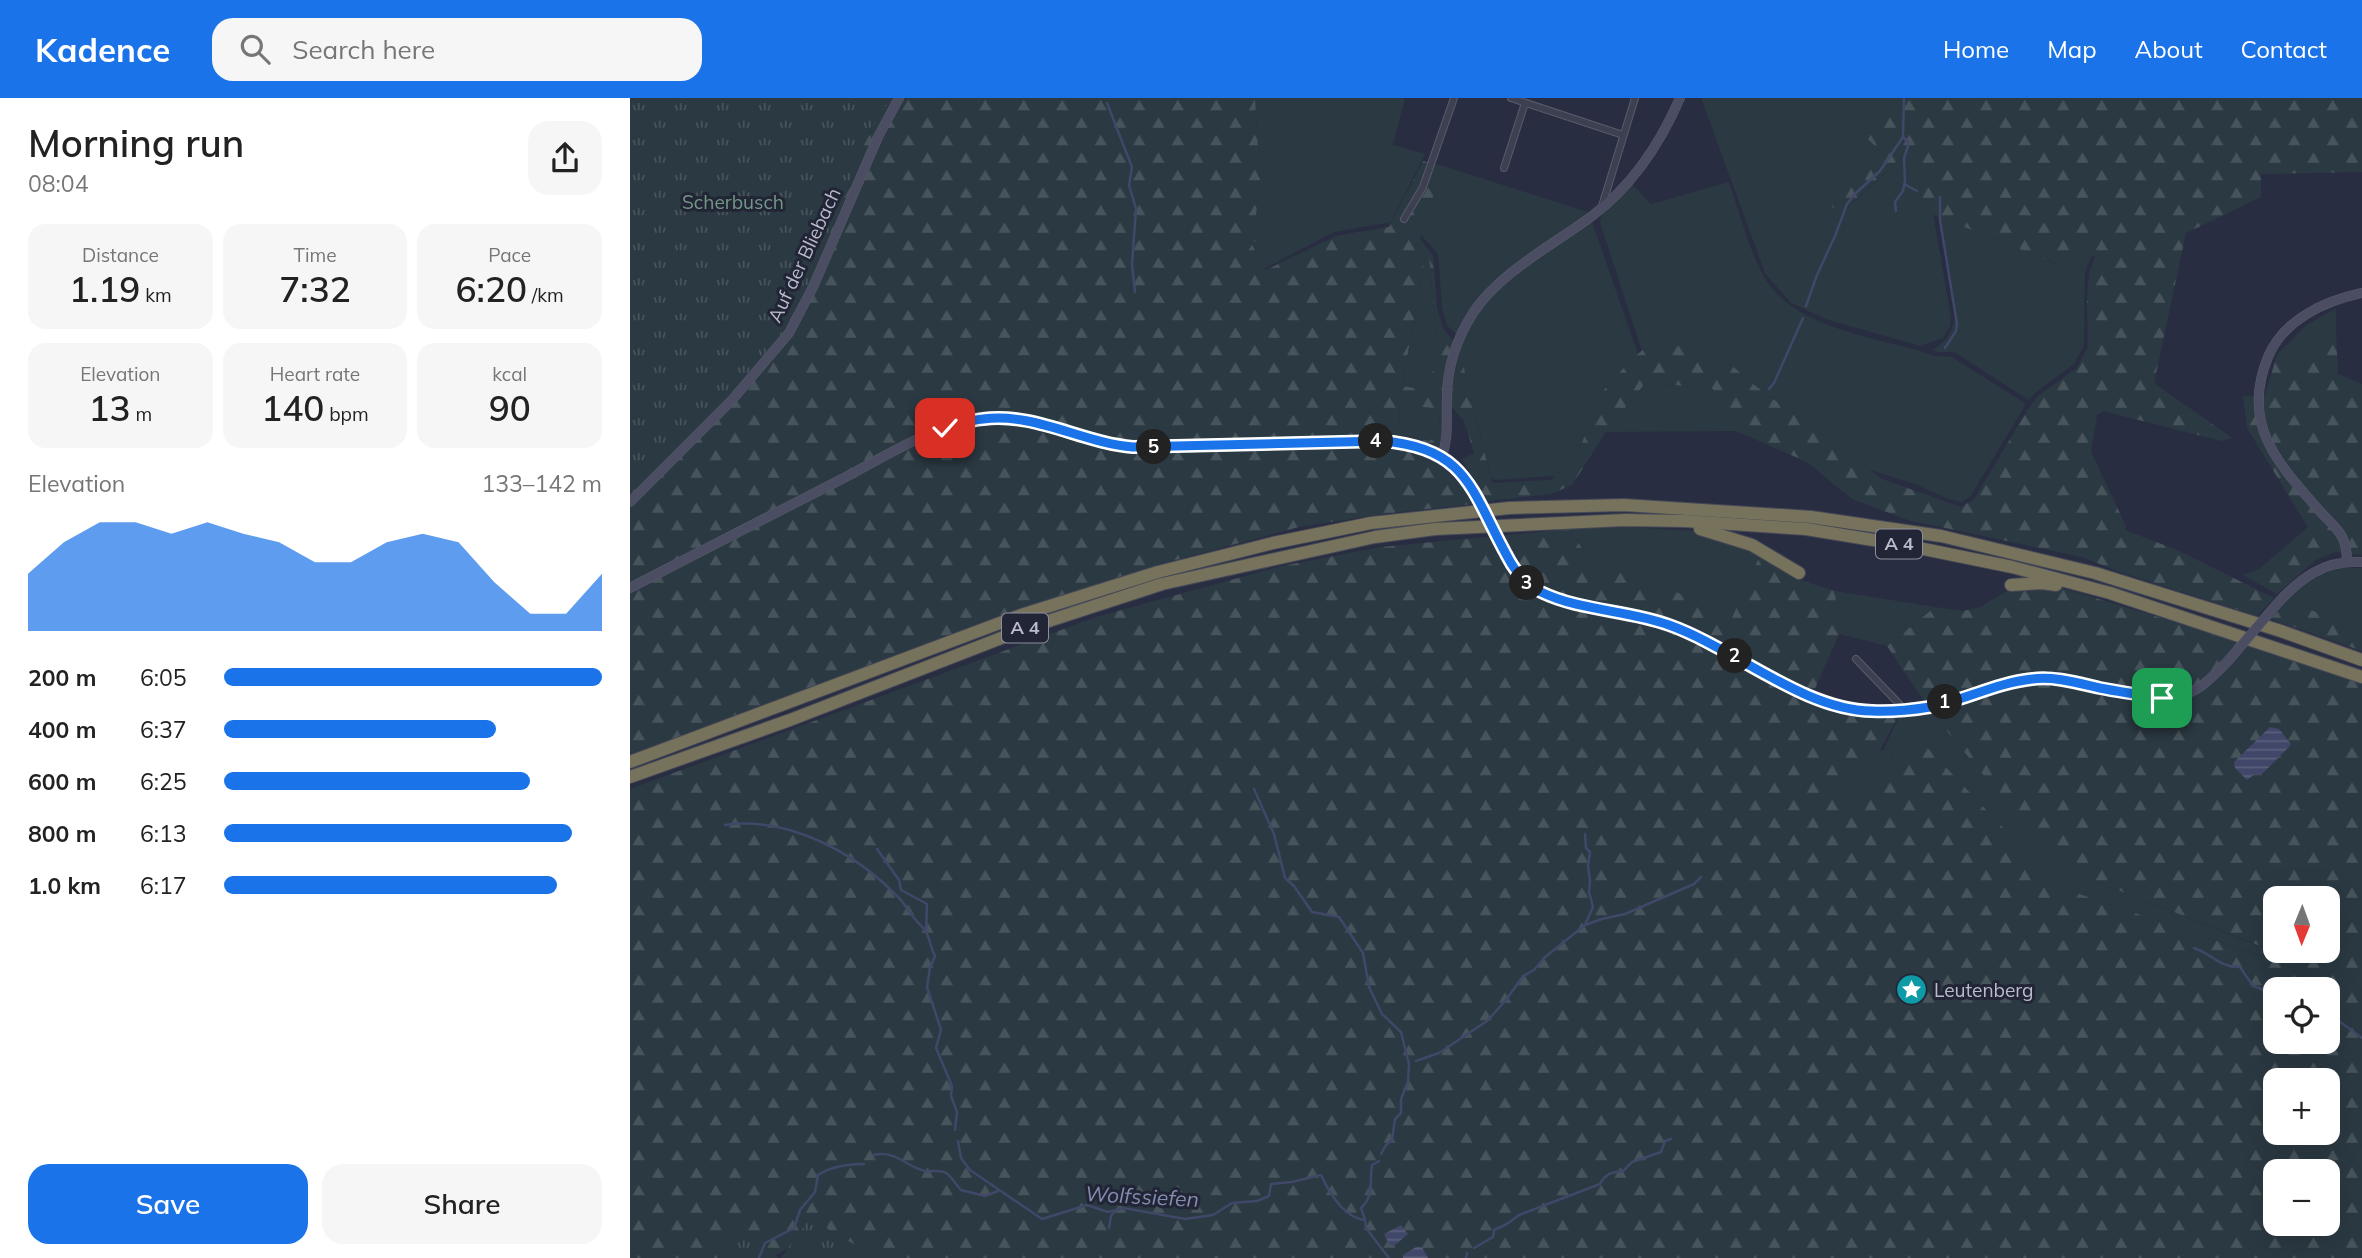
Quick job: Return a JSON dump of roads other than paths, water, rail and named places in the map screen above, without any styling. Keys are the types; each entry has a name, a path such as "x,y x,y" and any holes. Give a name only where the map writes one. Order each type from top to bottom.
{"highway":[{"name":"A 4","path":"630,762 1021,615 1158,572 1273,543 1371,523 1509,509 1624,505 1798,516 1941,536 2095,573 2280,631 2362,660"},
{"name":"A 4","path":"630,777 790,720 1027,628 1162,584 1375,537 1435,529 1625,520 1806,529 2012,567 2110,593 2362,677"},
{"path":"1685,521 1690,526 1752,545 1799,573"},
{"path":"2011,585 2042,583 2104,597 2110,593"}],"main road":[{"name":"Auf der Bliebach","path":"630,502 732,400 789,333 829,253 872,150 900,98"},
{"path":"1442,456 1448,432 1447,396 1450,368 1458,341 1473,313 1494,288 1602,208 1642,166 1667,127 1680,98"},
{"path":"2347,562 2347,545 2342,534 2271,453 2264,437 2258,404 2260,377 2271,352 2286,332 2302,316 2333,300 2362,293"},
{"path":"630,588 902,448 945,428 984,418 1025,421 1120,446 1383,441 1420,446 1442,456 1458,469 1472,489 1515,570 1531,587 1559,599 1668,625 1710,642 1789,686 1853,710 1874,712 1931,707 2004,684 2034,678 2053,678 2162,698 2181,697 2199,689 2228,662 2301,579 2326,565 2362,562"}],"street":[{"path":"1404,219 1423,187 1454,98"},
{"path":"1511,98 1623,135"},
{"path":"1602,208 1635,98"},
{"path":"1504,168 1525,103"},
{"path":"1856,659 1905,710"}],"water":[{"path":"2270,727 2279,729 2291,744 2261,775 2255,774 2247,780 2235,768 2234,762"},
{"path":"1401,1225 1408,1234 1394,1246 1389,1244 1384,1234"},
{"path":"1416,1247 1422,1247 1428,1258 1403,1258 1403,1255"}],"waterway":[{"path":"1896,211 1895,202 1903,191 1905,181 1904,158 1909,143 1903,137 1904,98"},
{"path":"1107,103 1132,167 1129,185 1136,209 1132,264 1135,292"},
{"path":"1806,306 1847,204 1880,171 1903,137"},
{"path":"1904,184 1917,191"},
{"path":"1940,197 1940,220 1957,324 1956,331 1945,348"},
{"path":"1769,389 1803,318"},
{"path":"1254,789 1274,834 1285,878 1312,912 1339,917 1363,953 1369,987 1382,1014 1401,1032 1409,1064 1408,1082 1401,1099 1401,1113 1395,1119 1392,1140 1381,1154"},
{"name":"Wolfssiefen","path":"725,825 773,826 820,841 863,866 882,882 901,900 925,930 935,956 927,987 941,1030 936,1048 952,1086 951,1096 957,1112 955,1130"},
{"path":"1585,834 1586,848 1590,852 1589,892 1593,907 1585,925"},
{"path":"877,849 899,880 901,890 927,904 926,932"},
{"path":"1416,1061 1439,1053 1487,1021 1523,976 1534,970 1544,958 1585,925 1625,914 1694,884 1701,877"},
{"path":"2194,948 2221,963 2240,967 2253,986 2263,990"},
{"path":"2340,1022 2362,1038"},
{"path":"1474,1248 1493,1237 1494,1230 1519,1215 1600,1184 1607,1176 1623,1171 1632,1162 1661,1152 1665,1141 1671,1139"},
{"name":"Wolfssiefen","path":"958,1141 961,1158 970,1170 1042,1219 1087,1205 1108,1212 1124,1208 1185,1219 1213,1215 1232,1203 1257,1201 1269,1196 1271,1184 1321,1175 1344,1209 1350,1215 1365,1220 1366,1228 1389,1258"},
{"path":"873,1155 889,1155 918,1169 946,1173 961,1190 985,1196 998,1191"},
{"path":"1365,1220 1361,1208 1370,1193 1372,1165 1379,1161"},
{"path":"759,1258 765,1243 794,1228 800,1210 815,1192 818,1175 840,1166 864,1164"},
{"path":"1109,1228 1114,1212"},
{"path":"1466,1258 1467,1253"}],"place":[{"name":"Leutenberg","path":"1911,990"}],"park label":[{"name":"Scherbusch","path":"733,202"}]}
